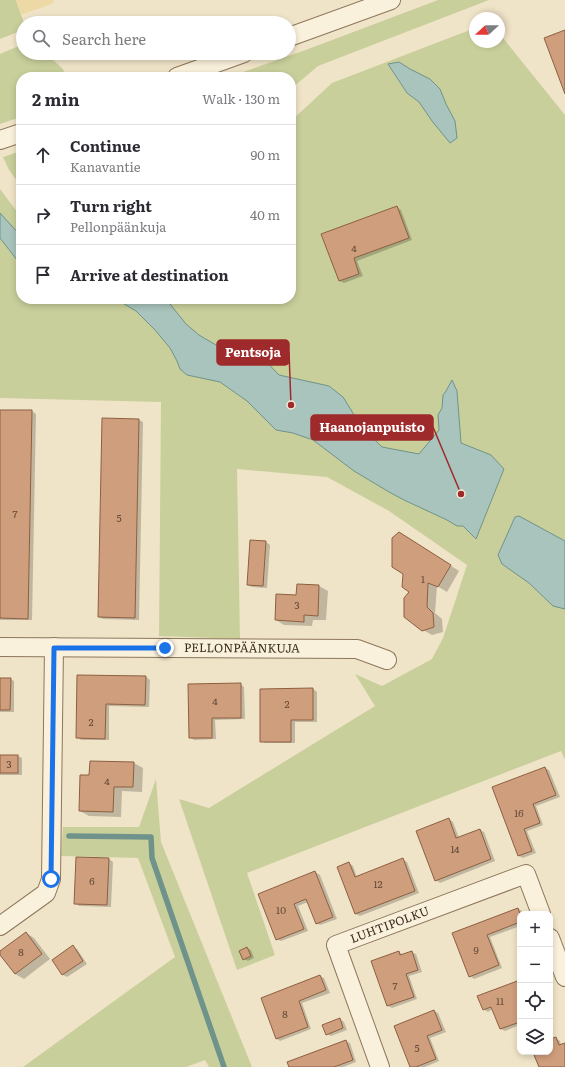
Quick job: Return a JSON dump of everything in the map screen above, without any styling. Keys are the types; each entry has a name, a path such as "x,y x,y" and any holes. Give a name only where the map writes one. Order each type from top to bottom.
{"street":[{"path":"296,34 392,0"},
{"path":"190,72 224,60"},
{"path":"0,140 16,135"},
{"name":"PELLONPÄÄNKUJA","path":"0,647 358,649 387,660"},
{"path":"0,926 46,893 51,879 54,648"},
{"name":"LUHTIPOLKU","path":"380,1067 336,945 526,874 540,911"},
{"path":"553,946 565,977"}],"green space":[{"path":"0,0 16,0 22,16 16,16 16,33 0,39"},
{"path":"438,0 489,0 318,66 296,85 296,72 243,72 277,60 296,60 296,53"},
{"path":"469,30 469,48 505,48 505,40 565,115 565,760 561,751 247,873 275,955 237,970 179,799 209,808 375,706 355,674 382,686 432,659 443,638 467,565 389,511 327,477 237,469 240,639 159,636 161,402 0,398 0,189 16,210 16,304 296,304 296,116 332,83"},
{"path":"16,47 16,60 53,60 63,69 64,72 16,72 16,119 0,124 0,54"},
{"path":"16,153 16,179 9,170 3,157"},
{"path":"156,779 161,842 252,1067 209,1067 205,1060 186,1067 23,1067 175,957 138,858 61,856 63,827 139,827"}],"sand":[{"path":"16,0 53,0 54,3 21,15"}],"water":[{"path":"399,62 430,79 440,89 455,121 457,138 450,143 419,102 407,93 388,64"},
{"path":"0,213 16,231 16,259 0,238"},
{"path":"124,304 170,304 186,324 199,335 216,345 239,348 260,355 279,375 329,386 343,397 361,426 382,447 419,454 439,430 438,415 442,408 443,395 452,380 457,391 461,443 491,455 504,469 476,539 463,526 457,526 404,500 354,471 313,440 293,433 276,430 247,401 220,382 187,375 180,369 170,348 136,311"},
{"path":"519,516 565,541 565,609 553,606 529,583 502,564 498,555 515,517"}],"building":[{"path":"565,30 565,94 544,38"},
{"path":"397,206 409,238 354,258 359,274 339,281 321,234"},
{"path":"0,410 32,410 28,619 0,618"},
{"path":"102,418 139,419 135,618 98,617"},
{"path":"399,532 451,565 438,587 428,583 427,607 433,613 434,627 422,631 404,617 404,598 409,592 402,587 403,574 392,567 392,538"},
{"path":"250,540 266,541 263,586 247,585"},
{"path":"297,584 319,585 318,616 304,615 304,622 275,620 276,594 296,595"},
{"path":"77,675 146,676 145,705 106,704 105,739 76,738"},
{"path":"0,678 11,678 10,710 0,710"},
{"path":"241,683 241,718 212,718 212,738 189,738 188,684"},
{"path":"313,688 313,720 291,720 291,742 260,742 260,689"},
{"path":"0,755 18,755 18,773 0,773"},
{"path":"90,761 134,762 133,787 114,787 113,812 79,811 80,775 89,775"},
{"path":"545,767 556,795 533,804 540,823 524,829 532,851 518,856 492,787"},
{"path":"449,818 456,838 480,829 491,859 435,881 416,831"},
{"path":"76,857 109,858 107,905 74,904"},
{"path":"403,858 415,891 355,914 337,867 349,862 355,877"},
{"path":"315,871 333,917 316,924 306,899 294,904 304,929 276,940 258,894"},
{"path":"518,908 517,923 487,935 499,965 469,977 452,933"},
{"path":"26,932 42,954 15,974 0,955 0,951"},
{"path":"73,945 83,961 62,975 52,960"},
{"path":"247,947 251,956 243,960 239,951"},
{"path":"399,951 400,955 412,951 418,970 406,974 414,997 387,1006 371,961"},
{"path":"320,975 326,990 299,1001 308,1027 276,1039 261,998"},
{"path":"517,981 517,1023 500,1029 491,1007 483,1010 477,996"},
{"path":"434,1010 442,1030 427,1036 436,1059 416,1067 410,1067 394,1026"},
{"path":"340,1018 343,1028 326,1035 322,1025"},
{"path":"556,1037 559,1045 565,1043 565,1067 539,1067 534,1055 553,1055 553,1038"},
{"path":"346,1040 353,1060 334,1067 289,1067 287,1062"}],"waterway":[{"path":"69,836 151,837 152,858 224,1067"}],"place":[{"name":"Pentsoja","path":"291,405"},
{"name":"Haanojanpuisto","path":"461,494"}],"route":[{"path":"51,879 54,648 165,648"}]}
